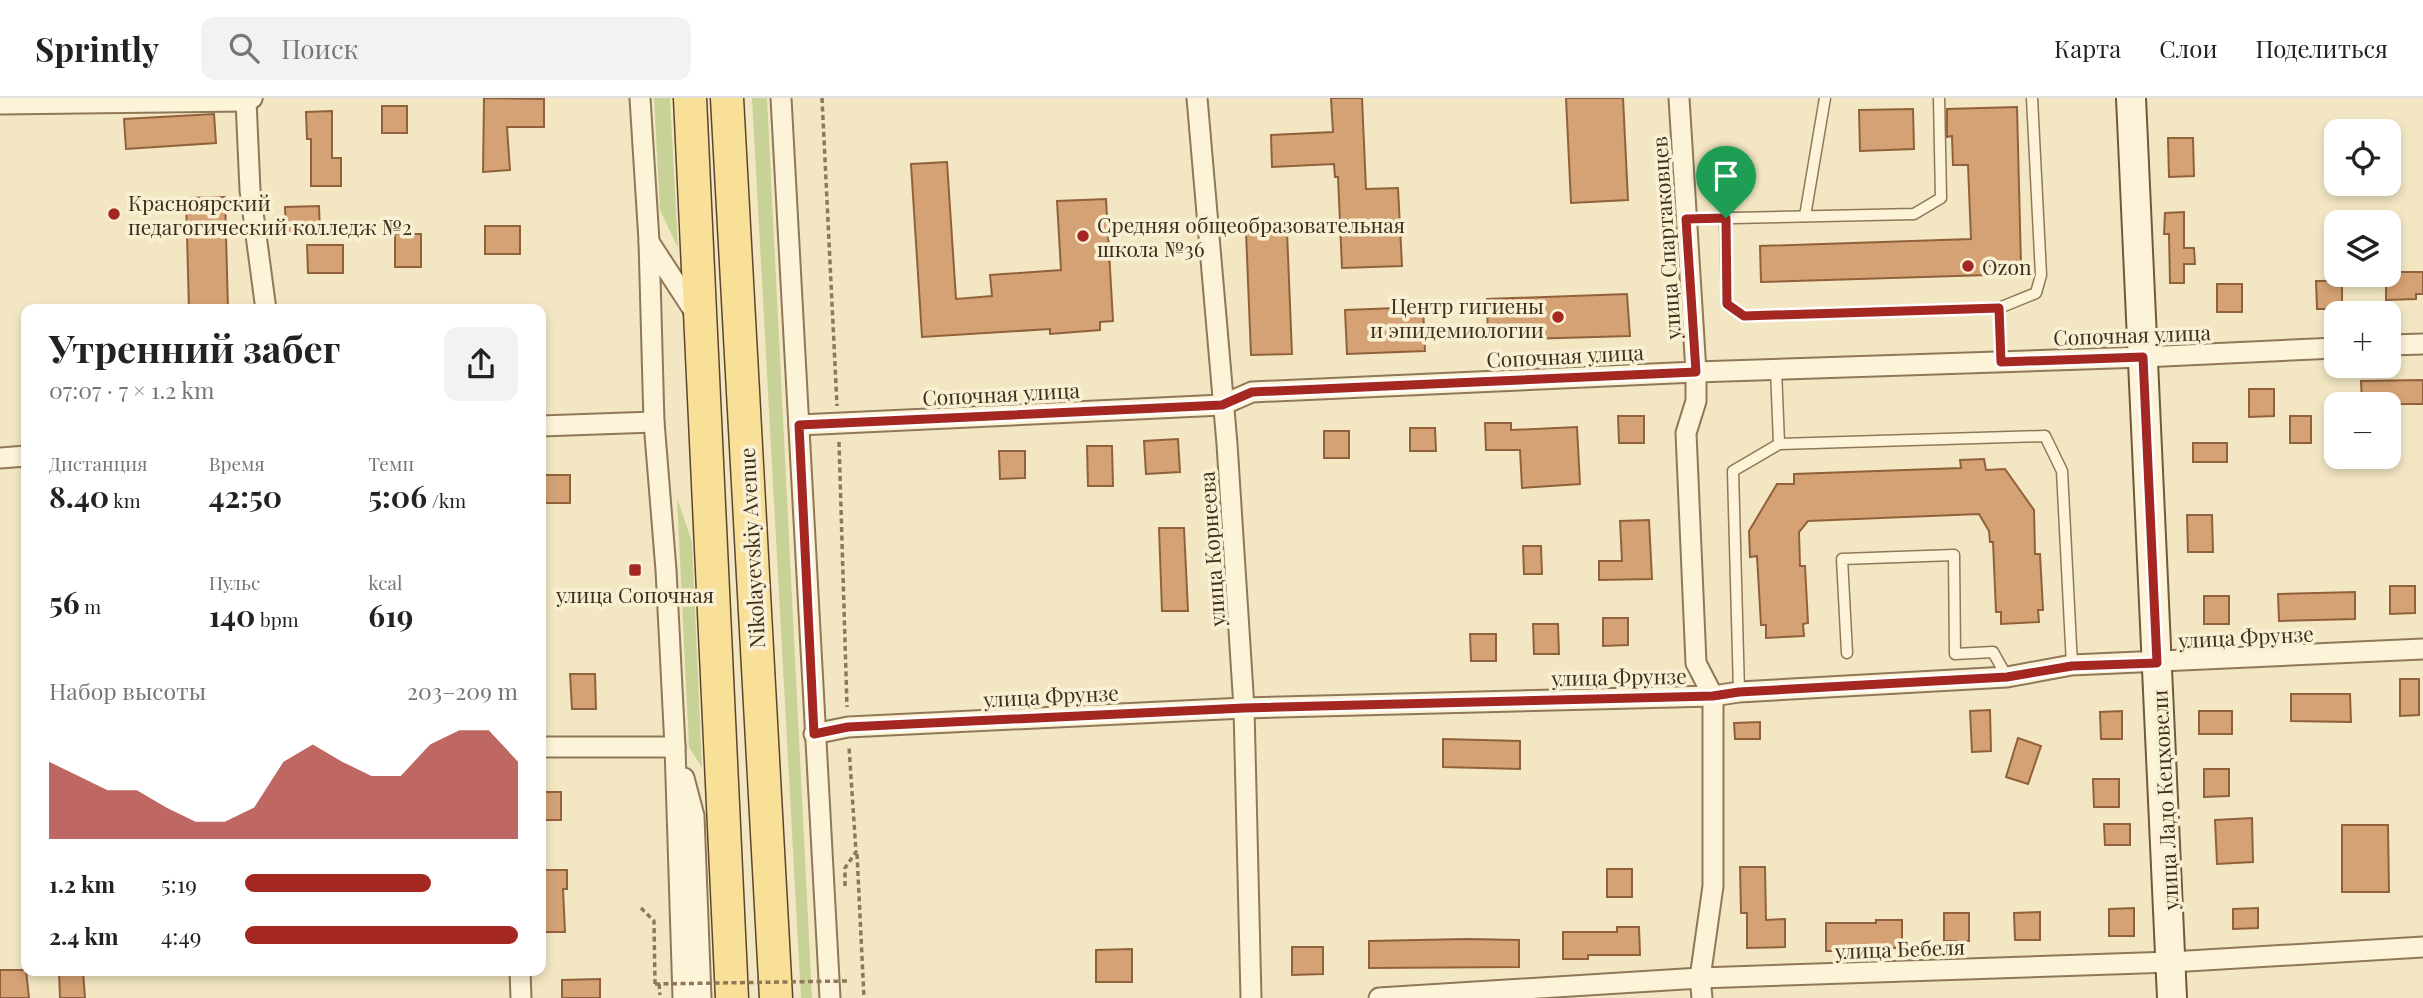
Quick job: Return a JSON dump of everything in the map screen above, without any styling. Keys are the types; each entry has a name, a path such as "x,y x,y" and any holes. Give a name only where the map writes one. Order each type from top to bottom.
{"main road":[{"name":"Nikolayevskiy Avenue","path":"690,98 732,998"},
{"name":"Nikolayevskiy Avenue","path":"727,98 776,998"},
{"name":"улица Ладо Кецховели","path":"2131,98 2172,998"}],"street":[{"path":"640,98 649,242 654,422 667,570 683,998"},
{"path":"781,98 830,998"},
{"name":"улица Корнеева","path":"1197,98 1244,708 1251,998"},
{"name":"улица Спартаковцев","path":"1679,98 1696,372 1696,401 1686,433 1696,663 1713,696 1713,886 1700,978 1702,998"},
{"path":"0,104 249,100 250,190 264,304"},
{"path":"649,242 702,324"},
{"path":"2401,345 2423,344"},
{"name":"Сопочная улица","path":"799,425 1222,405 1252,392 2324,349"},
{"path":"546,426 654,422"},
{"path":"0,458 21,456"},
{"name":"улица Фрунзе","path":"814,734 848,727 1244,708 1713,696 1739,692 2007,677 2072,666 2423,649"},
{"path":"546,747 675,747"},
{"path":"675,747 694,816 701,998"},
{"name":"улица Бебеля","path":"1379,998 1700,978 2171,962 2423,947"},
{"path":"520,976 521,998"}],"lane":[{"path":"1805,216 1825,98"},
{"path":"1686,219 1914,214 1941,198 1938,98"},
{"path":"1726,218 1727,304 1744,316 1999,308 2036,293 2041,275 2032,98"},
{"path":"1999,308 2001,362"},
{"path":"1776,369 1779,444"},
{"path":"1739,692 1733,471 1779,444 2045,436 2062,471 2072,666"},
{"path":"1847,653 1842,559 1954,555 1955,654 1993,652 2007,677"}],"path":[{"path":"822,98 837,408"},
{"path":"839,440 847,713"},
{"path":"849,744 864,998"},
{"path":"845,868 856,852"},
{"path":"641,908 654,921 657,984 660,995"},
{"path":"657,984 847,981"}],"green space":[{"path":"654,98 670,98 678,248 660,210"},
{"path":"752,98 767,98 812,998 801,998"},
{"path":"677,498 692,542 702,768 689,747"}],"building":[{"path":"484,98 544,99 544,127 507,127 510,170 483,172"},
{"path":"1331,98 1362,98 1366,189 1398,188 1402,266 1342,268 1338,177 1335,177 1334,164 1272,167 1271,135 1333,132"},
{"path":"1566,98 1623,98 1628,200 1571,203"},
{"path":"382,106 407,106 407,133 382,133"},
{"path":"2017,107 2021,265 1988,266 1988,275 1761,282 1760,246 1971,239 1968,165 1953,165 1952,136 1947,137 1947,109"},
{"path":"1913,109 1914,149 1860,151 1859,110"},
{"path":"332,111 332,158 341,158 341,186 311,186 311,139 307,139 306,112"},
{"path":"214,114 216,143 126,149 124,119"},
{"path":"2168,138 2193,138 2194,176 2169,177"},
{"name":"Средняя общеобразовательная школа №36","path":"947,162 956,299 992,296 990,275 1061,270 1057,201 1106,199 1113,321 1100,322 1100,330 1050,334 1050,329 922,337 911,164"},
{"path":"225,197 228,304 189,304 186,198"},
{"path":"319,206 320,233 286,234 285,207"},
{"path":"2184,212 2184,248 2194,248 2195,264 2184,264 2184,283 2170,283 2169,234 2164,234 2165,213"},
{"path":"485,226 520,226 520,254 485,254"},
{"path":"1287,231 1292,354 1251,355 1246,232"},
{"path":"395,234 421,234 421,267 395,267"},
{"path":"307,245 343,245 343,273 308,273"},
{"path":"2401,272 2423,272 2423,294 2416,294 2416,299 2386,300 2386,287 2401,287"},
{"path":"2316,281 2324,281 2324,287 2342,287 2342,301 2324,301 2324,309 2317,309"},
{"path":"2217,284 2242,284 2242,312 2217,312"},
{"name":"Центр гигиены и эпидемиологии","path":"1627,294 1630,336 1488,340 1487,299"},
{"path":"1423,307 1425,351 1347,354 1345,310"},
{"path":"2423,380 2423,404 2401,404 2401,392 2361,392 2361,381"},
{"path":"2249,389 2274,389 2274,416 2249,417"},
{"path":"1618,416 1644,416 1644,443 1619,443"},
{"path":"2290,416 2311,416 2311,443 2290,443"},
{"path":"1485,423 1511,423 1511,430 1577,427 1580,484 1522,488 1520,450 1486,450"},
{"path":"1410,428 1435,428 1436,451 1410,451"},
{"path":"1324,431 1349,431 1349,458 1324,458"},
{"path":"1178,439 1180,472 1146,474 1144,441"},
{"path":"2193,443 2227,443 2227,462 2193,462"},
{"path":"1087,446 1112,446 1113,486 1088,486"},
{"path":"999,451 1025,451 1025,478 1000,479"},
{"path":"1984,459 1986,470 2005,469 2034,510 2035,554 2040,554 2043,610 2038,610 2039,622 2001,624 2001,612 1996,612 1993,542 1990,542 1989,531 1979,514 1808,521 1799,532 1800,566 1805,566 1808,623 1803,624 1804,636 1766,638 1766,625 1761,625 1757,556 1750,557 1749,531 1777,484 1794,484 1794,474 1961,468 1960,460"},
{"path":"546,475 570,475 570,503 546,503"},
{"path":"2187,515 2212,515 2213,552 2188,552"},
{"path":"1649,520 1652,579 1599,580 1599,561 1622,561 1620,521"},
{"path":"1159,528 1184,528 1188,611 1162,611"},
{"path":"1523,546 1541,546 1542,574 1524,574"},
{"path":"2390,586 2415,586 2415,613 2390,614"},
{"path":"2355,592 2355,619 2279,621 2278,594"},
{"path":"2204,596 2229,596 2229,624 2204,624"},
{"path":"1603,618 1628,618 1628,645 1603,646"},
{"path":"1533,624 1558,624 1559,654 1534,654"},
{"path":"1470,634 1496,634 1496,661 1471,661"},
{"path":"570,674 595,674 596,709 572,709"},
{"path":"2400,679 2419,679 2419,715 2400,716"},
{"path":"2291,694 2350,694 2351,722 2291,721"},
{"path":"1990,710 1991,751 1972,752 1970,711"},
{"path":"2122,711 2122,739 2101,739 2100,712"},
{"path":"2199,711 2232,711 2232,734 2199,734"},
{"path":"1760,722 1760,739 1735,739 1734,723"},
{"path":"2018,738 2041,746 2028,784 2006,777"},
{"path":"1443,739 1520,741 1520,769 1443,767"},
{"path":"2204,769 2229,769 2229,796 2204,797"},
{"path":"2093,779 2119,779 2119,807 2094,807"},
{"path":"546,792 561,792 561,820 546,820"},
{"path":"2252,818 2253,862 2217,864 2215,820"},
{"path":"2104,824 2130,824 2130,845 2105,845"},
{"path":"2342,825 2388,825 2389,892 2342,892"},
{"path":"1740,867 1765,867 1766,920 1785,919 1785,947 1747,948 1747,913 1741,913"},
{"path":"1607,869 1632,869 1632,897 1607,897"},
{"path":"546,870 567,870 567,889 563,889 565,932 546,932"},
{"path":"2134,908 2134,936 2109,936 2109,909"},
{"path":"2258,908 2258,928 2233,929 2233,909"},
{"path":"2040,912 2040,940 2015,940 2014,913"},
{"path":"1944,913 1969,913 1969,941 1944,941"},
{"path":"1876,920 1902,920 1902,948 1826,951 1826,923 1876,923"},
{"path":"1617,927 1639,927 1640,955 1588,955 1588,959 1563,959 1563,932 1617,932"},
{"path":"1519,940 1519,967 1369,968 1369,941"},
{"path":"1292,947 1323,947 1323,974 1292,975"},
{"path":"1132,949 1132,982 1096,982 1096,950"},
{"path":"0,970 21,970 21,976 27,976 29,998 0,998"},
{"path":"59,976 83,976 85,998 60,998"},
{"path":"600,979 600,998 562,998 562,980"}],"place":[{"name":"Красноярский педагогический колледж №2","path":"114,214"},
{"name":"Средняя общеобразовательная школа №36","path":"1083,236"},
{"name":"Ozon","path":"1968,266"},
{"name":"Центр гигиены и эпидемиологии","path":"1558,317"},
{"name":"улица Сопочная","path":"635,570"}],"route":[{"path":"1726,218 1727,304 1744,316 1999,308 2001,362 2143,357 2157,663 2072,666 2007,677 1739,692 1713,696 1244,708 848,727 814,734 799,425 1222,405 1252,392 1696,372 1686,219 1726,218"}]}
